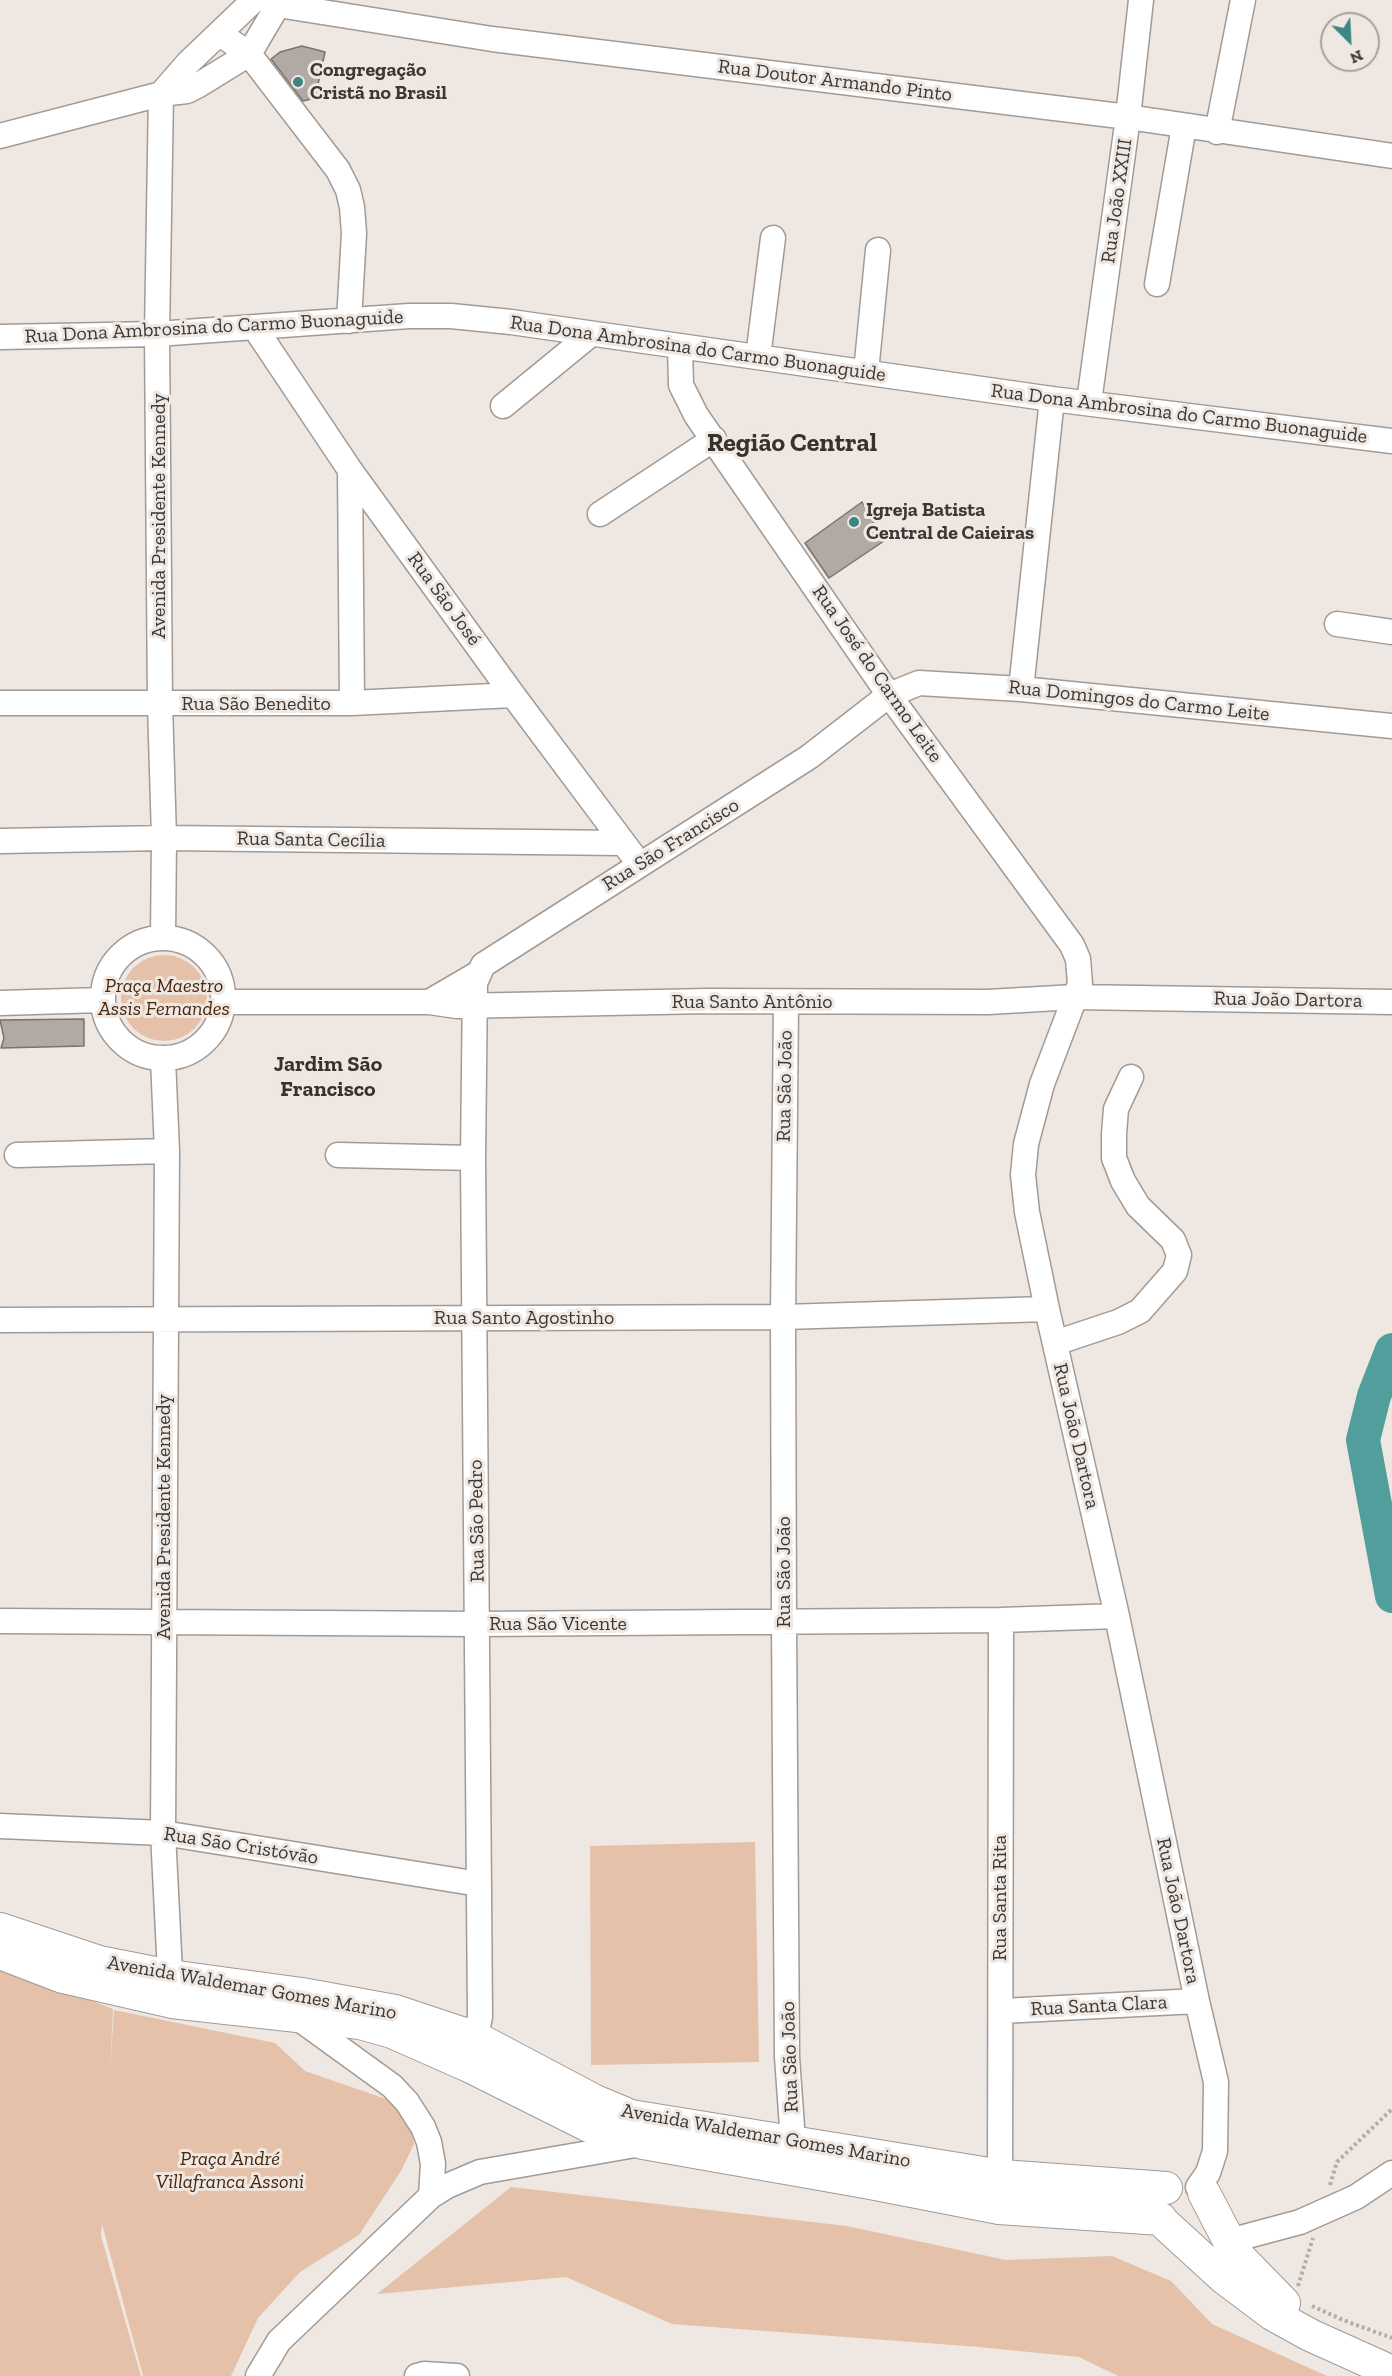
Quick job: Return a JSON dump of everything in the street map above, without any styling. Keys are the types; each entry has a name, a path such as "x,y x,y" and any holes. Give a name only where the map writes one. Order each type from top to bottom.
{"main road":[{"name":"Avenida Waldemar Gomes Marino","path":"0,1929 171,1989 294,2015 360,2023 473,2052 631,2116 793,2156 866,2182 999,2208 1163,2222"},
{"name":"Avenida Waldemar Gomes Marino","path":"0,1953 63,1977 171,1989 344,2001 395,2011 473,2052 589,2126 643,2143 917,2164 1002,2176 1166,2188"},
{"path":"1392,2350 1328,2328 1285,2304 1240,2258 1228,2241 1201,2190 1182,2182 1174,2183 1166,2188 1158,2202 1163,2222 1224,2277 1272,2314 1310,2335 1392,2372"},
{"path":"1163,2222 1171,2229 1185,2231 1198,2226 1207,2214 1208,2207 1201,2190"}],"street":[{"path":"161,94 182,70 254,0"},
{"name":"Rua João XXIII","path":"1089,402 1128,117 1141,0"},
{"path":"1217,132 1243,0"},
{"path":"0,136 161,94 179,93 197,86 249,54 274,3"},
{"name":"Rua Doutor Armando Pinto","path":"274,3 492,39 1128,117 1217,132 1392,156"},
{"path":"220,34 249,54 338,170 348,190 354,232 349,321"},
{"name":"Avenida Presidente Kennedy","path":"161,94 157,334 160,704 164,838 163,938"},
{"path":"1157,284 1184,126"},
{"path":"758,357 773,238"},
{"path":"867,372 878,250"},
{"name":"Rua Dona Ambrosina do Carmo Buonaguide","path":"0,337 157,334 408,316 451,316 1052,399 1392,441"},
{"name":"Rua São José","path":"255,328 350,470 640,865"},
{"path":"503,406 591,334"},
{"name":"Rua José do Carmo Leite","path":"680,346 681,385 692,407 889,694 1072,945 1080,971 1080,984 1075,997"},
{"path":"1022,689 1052,399"},
{"path":"600,514 714,439"},
{"path":"350,470 352,703"},
{"path":"1337,624 1392,632"},
{"name":"Rua Domingos do Carmo Leite","path":"889,694 918,683 1022,689 1392,726"},
{"name":"Rua São Francisco","path":"477,974 483,965 809,757 889,694"},
{"name":"Rua São Benedito","path":"0,703 352,703 513,695"},
{"name":"Rua Santa Cecília","path":"0,842 164,838 623,843"},
{"path":"163,938 185,941 202,951 215,965 222,983 224,1002 219,1021 209,1038 194,1050 163,1059 139,1053 124,1045 113,1032 105,1017 102,1000 105,980 114,962 128,948 146,939 163,938"},
{"path":"429,1002 477,974"},
{"path":"475,1004 477,974"},
{"name":"Rua João Dartora","path":"1201,2190 1215,2151 1216,2082 1117,1616 1047,1309 1028,1212 1023,1175 1025,1154 1042,1084 1075,997 1392,1002"},
{"name":"Rua Santo Antônio","path":"224,1002 429,1002 457,1006 708,1001 988,1002 1075,997"},
{"path":"0,1003 102,1000"},
{"name":"Rua São João","path":"786,1002 783,1317 784,1622 787,2057 793,2156"},
{"name":"Rua São Pedro","path":"473,2052 480,2018 473,1158 475,1004"},
{"name":"Avenida Presidente Kennedy","path":"163,1059 167,1151 163,1833 171,1989"},
{"path":"1055,1342 1118,1322 1140,1311 1176,1271 1179,1255 1173,1240 1138,1206 1123,1181 1114,1158 1113,1134 1116,1109 1131,1077"},
{"path":"17,1155 167,1151"},
{"path":"338,1155 473,1158"},
{"name":"Rua Santo Agostinho","path":"0,1320 783,1317 1047,1309"},
{"name":"Rua São Vicente","path":"0,1621 478,1624 1001,1620 1117,1616"},
{"name":"Rua Santa Rita","path":"999,2208 1002,2176 1001,1620"},
{"name":"Rua São Cristóvão","path":"0,1826 163,1833 479,1884"},
{"name":"Rua Santa Clara","path":"1002,2011 1197,2001"},
{"path":"294,2015 392,2086 407,2102 423,2127 429,2142 433,2164 431,2196"},
{"path":"258,2376 279,2341 431,2196 447,2186 480,2172 643,2143"},
{"path":"1228,2241 1300,2222 1356,2197 1392,2173"},
{"path":"417,2376 424,2374 457,2376"}],"path":[{"path":"1327,2196 1337,2162 1392,2109"},
{"path":"1295,2298 1316,2230"},
{"path":"1304,2302 1342,2320 1392,2338"}],"green space":[{"name":"Praça Maestro Assis Fernandes","path":"164,955 181,958 195,967 204,981 207,998 204,1015 195,1029 181,1038 164,1041 147,1038 133,1029 124,1015 121,998 124,981 133,967 147,958"},
{"path":"755,1842 759,2062 591,2065 590,1846"},
{"name":"Praça André Villafranca Assoni","path":"0,1965 113,2009 110,2071 114,2010 275,2043 305,2071 386,2099 409,2121 414,2144 401,2171 359,2235 300,2272 258,2318 231,2376 143,2376 102,2224 101,2236 141,2376 0,2376"},
{"path":"511,2187 847,2226 1006,2260 1112,2256 1171,2281 1212,2324 1327,2376 1118,2376 1079,2357 979,2347 672,2324 566,2277 377,2294"}],"building":[{"name":"Congregação Cristã no Brasil","path":"302,46 325,52 315,98 303,101 271,59 280,52"},
{"name":"Igreja Batista Central de Caieiras","path":"862,502 884,541 829,578 805,543"},
{"path":"84,1019 84,1046 1,1048 4,1038 0,1020"}],"waterway":[{"path":"1392,1350 1374,1396 1363,1440 1392,1596"}],"place":[{"name":"Congregação Cristã no Brasil","path":"298,82"},
{"name":"Igreja Batista Central de Caieiras","path":"854,522"}],"district":[{"name":"Região Central","path":"792,444"},
{"name":"Jardim São Francisco","path":"328,1078"}]}
